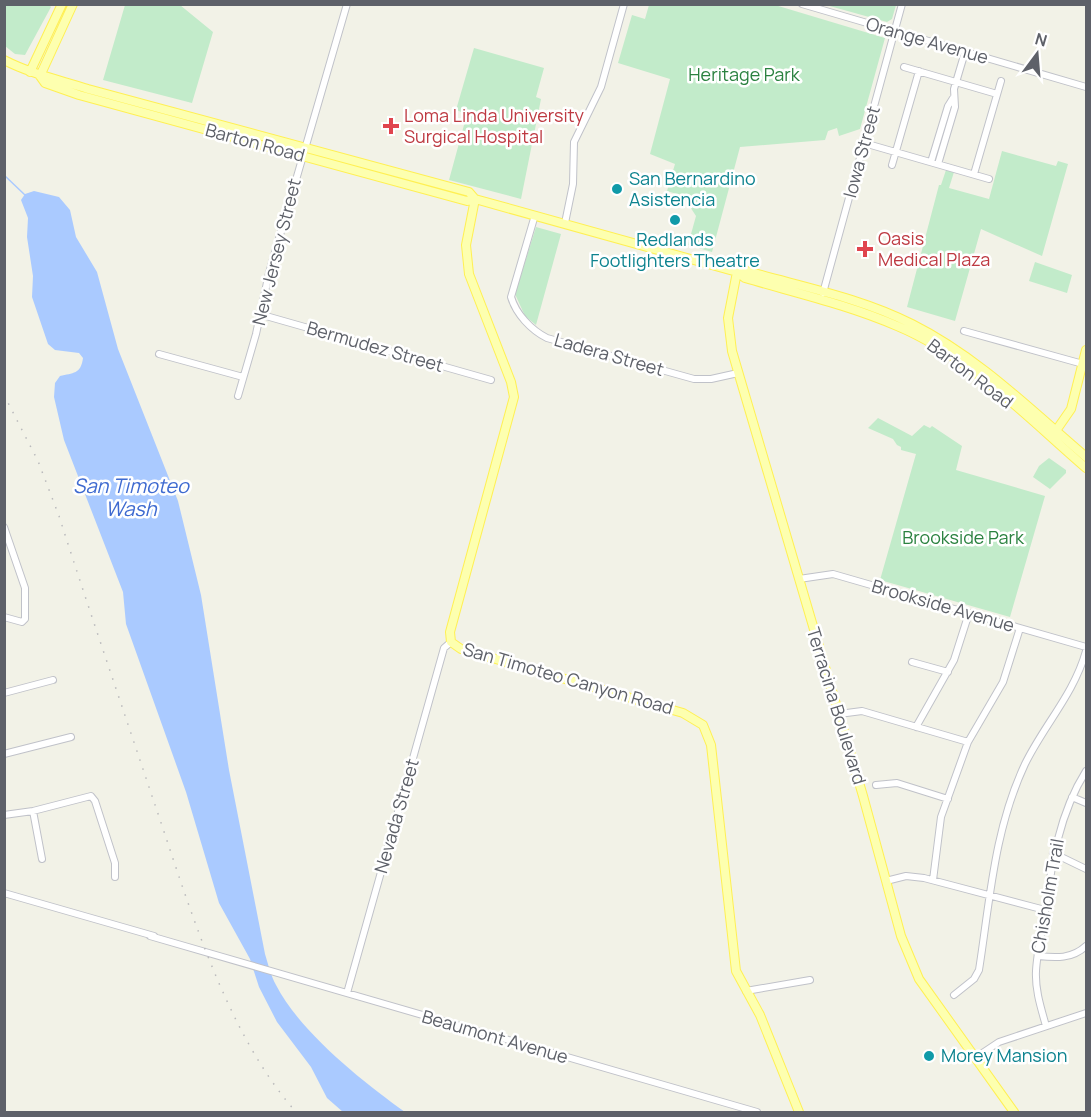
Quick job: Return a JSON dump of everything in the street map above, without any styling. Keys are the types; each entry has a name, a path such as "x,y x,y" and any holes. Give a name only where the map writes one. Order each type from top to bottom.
{"main road":[{"path":"40,76 73,4"},
{"path":"30,72 60,5"},
{"name":"Barton Road","path":"4,60 40,76 45,83 79,95 469,192 474,199 737,272 745,278 874,308 911,328 1086,457"},
{"name":"San Timoteo Canyon Road","path":"474,199 465,245 469,274 511,382 514,397 450,632 451,642 461,649 683,713 704,725 711,745 736,970 760,1015 799,1113"},
{"name":"Terracina Boulevard","path":"737,272 728,318 738,373 839,714 901,936 919,979 1014,1113"},
{"path":"1054,434 1071,409 1086,350"},
{"name":"Barton Road","path":"1054,434 1086,468"}],"street":[{"name":"New Jersey Street","path":"238,396 346,4"},
{"path":"565,223 573,184 574,142 601,87 624,4"},
{"name":"Orange Avenue","path":"802,4 1086,87"},
{"name":"Iowa Street","path":"822,296 902,4"},
{"path":"931,162 948,106 953,98 965,52"},
{"path":"904,67 997,94"},
{"path":"892,165 920,71"},
{"path":"974,174 1001,81"},
{"path":"938,164 955,107 953,98"},
{"path":"864,143 988,179"},
{"name":"Ladera Street","path":"535,215 511,297 518,312 537,332 547,338 694,379 720,378 738,373"},
{"name":"Bermudez Street","path":"259,314 491,380"},
{"path":"964,331 1083,364"},
{"path":"159,354 243,376"},
{"path":"4,527 27,596 26,619 22,622 4,617"},
{"path":"4,557 14,555"},
{"name":"Brookside Avenue","path":"799,579 833,574 1086,649"},
{"path":"916,727 948,672 960,646 969,613"},
{"path":"933,880 938,857 939,826 948,799 968,742 1003,682 1020,628"},
{"name":"Nevada Street","path":"346,993 444,648 451,642"},
{"path":"954,995 970,983 979,970 997,841 1018,781 1026,763 1074,684 1086,649"},
{"path":"912,662 948,672"},
{"path":"4,693 54,680"},
{"path":"839,714 862,711 968,742"},
{"path":"4,754 71,737"},
{"name":"Chisholm Trail","path":"1046,1026 1037,992 1038,956 1053,854 1072,797 1086,771"},
{"path":"876,785 897,783 948,799"},
{"path":"4,815 33,811 91,796 95,801 115,863 115,877"},
{"path":"1072,797 1086,803"},
{"path":"33,811 42,859"},
{"path":"1053,854 1086,869"},
{"path":"885,881 913,876 1045,910"},
{"name":"Beaumont Avenue","path":"4,893 757,1113"},
{"path":"1038,956 1065,957 1074,955 1086,946"},
{"path":"746,991 810,980"},
{"path":"975,1058 999,1042 1086,1014"}],"green space":[{"path":"4,5 49,5 51,7 25,55 15,54 5,46"},
{"path":"125,5 180,5 213,32 192,103 103,80"},
{"name":"Heritage Park","path":"649,5 775,5 885,38 860,129 839,136 837,128 828,131 825,140 740,147 712,252 688,245 696,216 683,196 667,191 675,164 650,154 670,79 618,63 632,15 645,19"},
{"path":"826,5 896,5 892,19 887,22"},
{"path":"474,48 544,68 536,97 541,99 521,199 449,180 467,114 456,110"},
{"path":"1002,151 1056,166 1058,161 1068,164 1042,256 981,229 955,321 907,307 939,185 941,185 946,170 954,172 949,188 989,199"},
{"path":"536,227 561,234 536,325 525,316 515,294"},
{"path":"1035,262 1072,275 1067,293 1029,281"},
{"name":"Brookside Park","path":"878,418 912,436 924,425 930,428 932,426 962,446 956,470 1045,496 1010,617 880,580 916,454 901,450 893,439 868,428"},
{"path":"1049,458 1066,470 1066,473 1050,489 1033,477 1039,466"}],"water":[{"name":"San Timoteo Wash","path":"34,191 59,197 70,210 76,237 97,272 118,349 178,501 201,595 229,770 265,954 273,978 287,1003 316,1038 370,1086 405,1112 343,1112 327,1098 311,1067 277,1022 259,987 250,959 219,903 186,792 126,624 123,592 64,440 54,397 55,383 60,376 78,370 83,358 79,353 55,350 48,344 32,297 33,276 27,237 28,218 21,200 25,194"}],"waterway":[{"path":"4,175 25,195"}],"railway":[{"path":"4,395 38,461 59,516 179,877 210,962 248,1043 296,1112"}],"place":[{"name":"Loma Linda University Surgical Hospital","path":"391,126"},
{"name":"San Bernardino Asistencia","path":"617,189"},
{"name":"Redlands Footlighters Theatre","path":"675,220"},
{"name":"Oasis Medical Plaza","path":"865,249"},
{"name":"Morey Mansion","path":"929,1056"}]}
